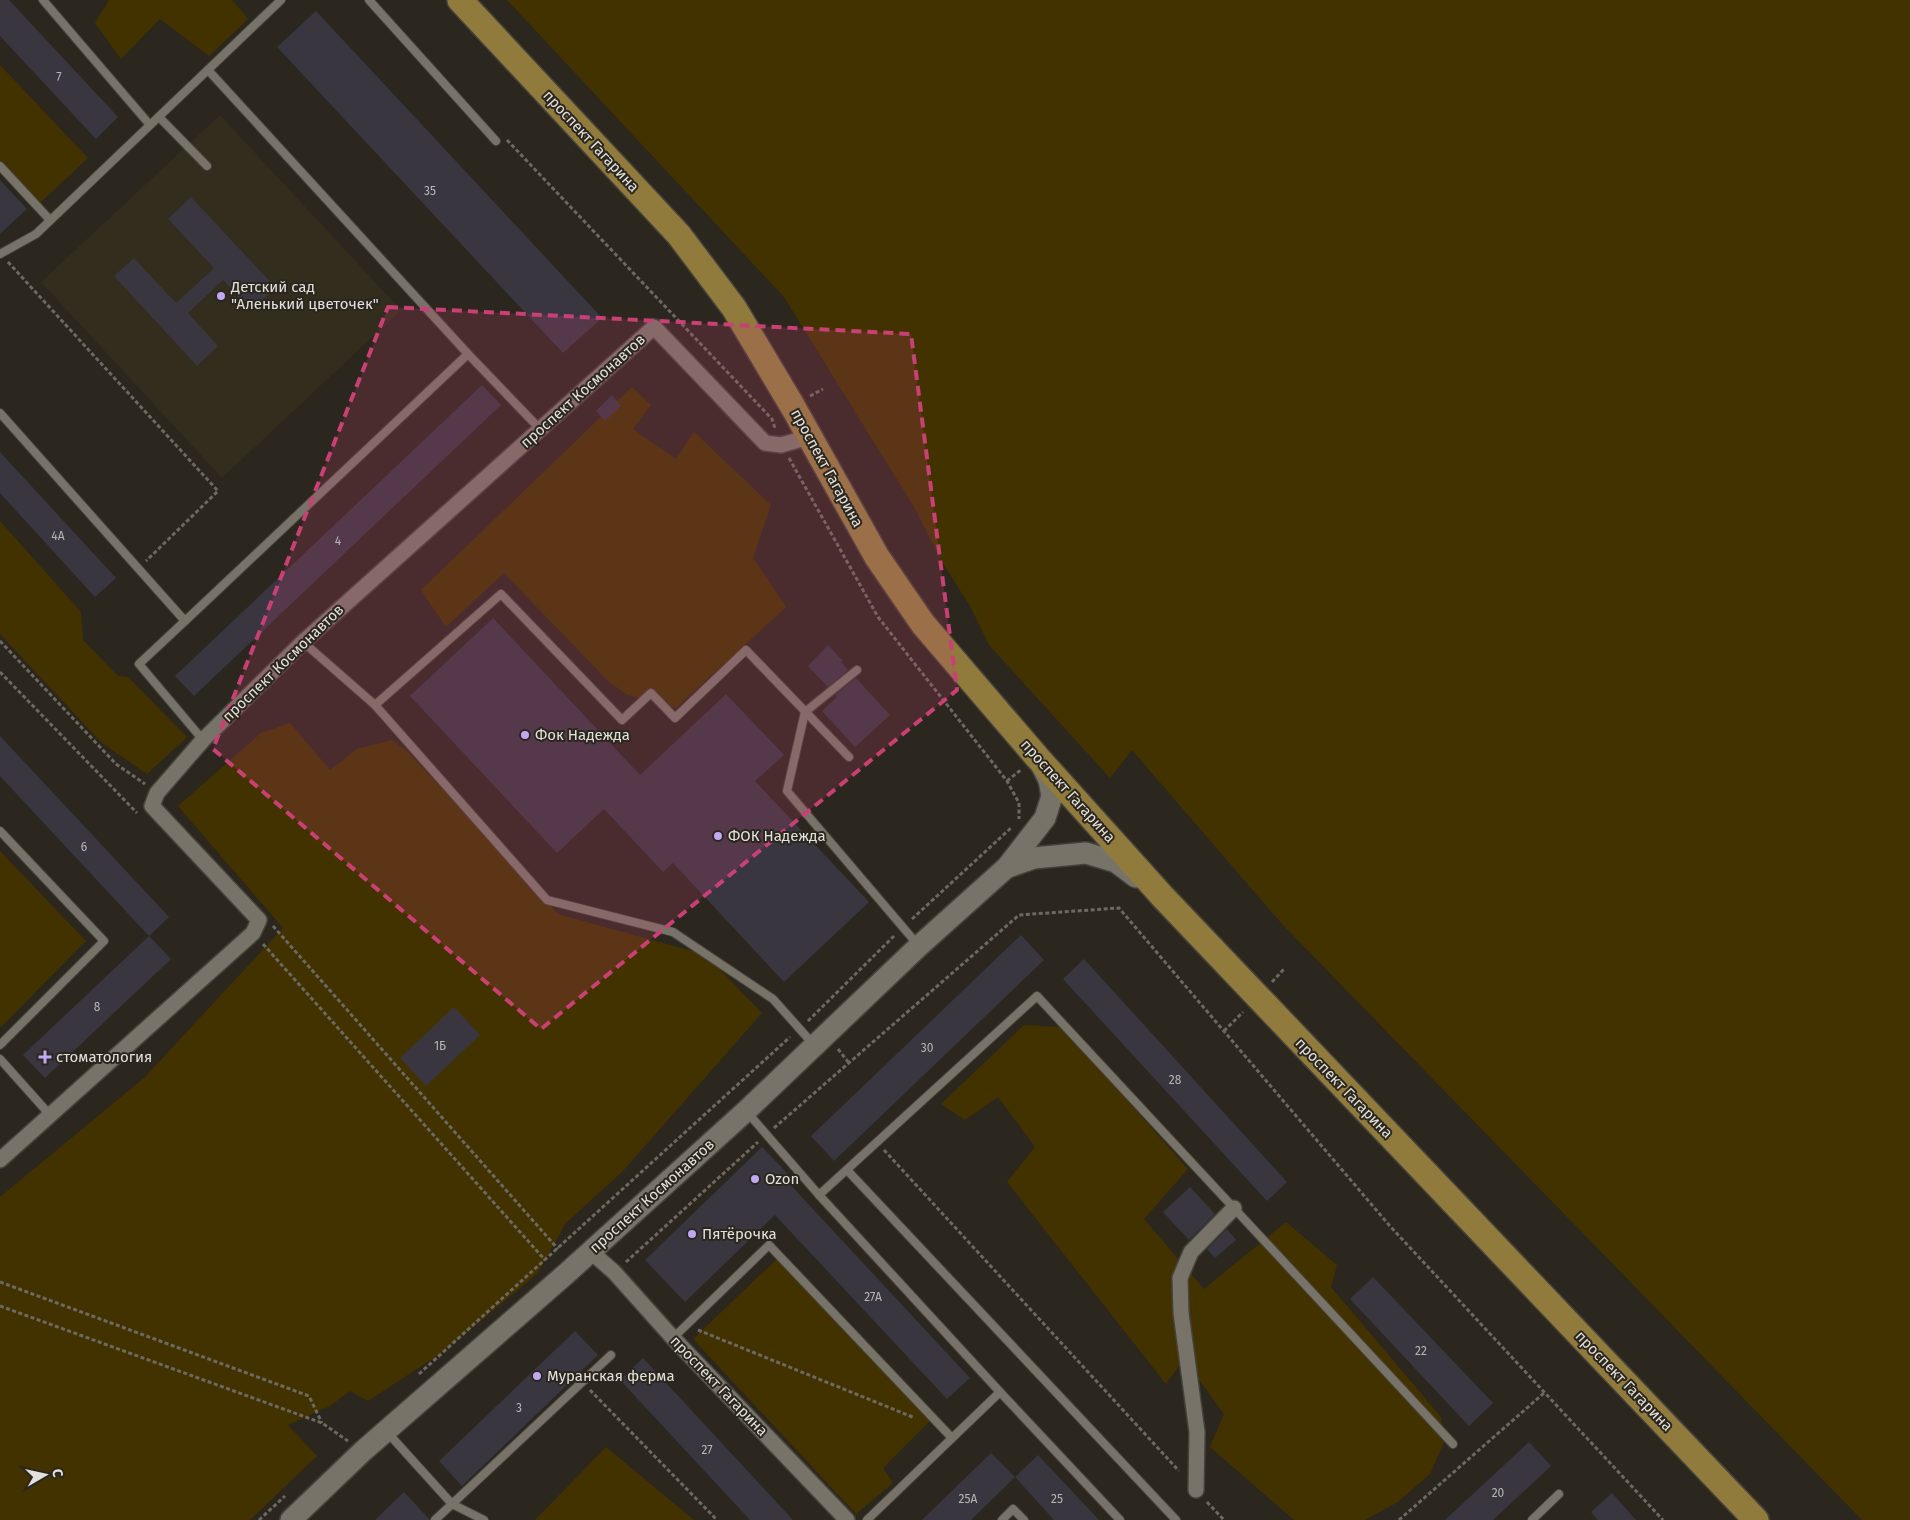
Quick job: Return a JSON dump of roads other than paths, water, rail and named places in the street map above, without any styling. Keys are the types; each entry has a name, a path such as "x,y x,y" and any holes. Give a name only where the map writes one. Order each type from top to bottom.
{"main road":[{"name":"проспект Гагарина","path":"460,0 680,235 734,308 877,557 924,624 1037,757 1163,897 1756,1520"},
{"path":"1007,867 1045,818 1052,796 1049,780 1037,757"},
{"path":"1007,867 1034,858 1086,853 1116,862 1163,897"},
{"name":"проспект Космонавтов","path":"291,1520 363,1451 387,1432 746,1111 920,946 1007,867"}],"street":[{"name":"проспект Космонавтов","path":"50,1114 253,933 259,920 152,806 157,793 203,740 303,642 654,327 765,443 782,445 809,437"},
{"path":"0,1160 50,1114"},
{"path":"1196,1490 1197,1432 1181,1313 1180,1278 1191,1252 1234,1208"},
{"name":"проспект Гагарина","path":"590,1251 614,1272 673,1338 847,1520"}],"lane":[{"path":"43,0 150,125"},
{"path":"0,254 36,234 281,0"},
{"path":"369,0 496,140"},
{"path":"208,70 468,354 540,429"},
{"path":"159,117 207,166"},
{"path":"0,166 50,220"},
{"path":"203,740 138,664 186,621 468,354"},
{"path":"0,413 186,621"},
{"path":"375,706 501,594 622,720 651,693 675,718 746,650 849,757"},
{"path":"303,642 375,706 548,900 672,932 773,999 815,1046"},
{"path":"857,670 805,712 787,791 920,946"},
{"path":"0,831 104,941 0,1045"},
{"path":"819,1195 1037,996 1453,1444"},
{"path":"0,1059 50,1114"},
{"path":"746,1111 819,1195 1120,1520"},
{"path":"847,1170 1176,1520"},
{"path":"673,1338 770,1245 952,1438"},
{"path":"435,1520 611,1355"},
{"path":"867,1520 1000,1392"},
{"path":"387,1432 452,1504 484,1520"},
{"path":"1532,1520 1559,1494"},
{"path":"1002,1520 1014,1509 1024,1520"}],"place":[{"name":"Детский сад \"Аленький цветочек\"","path":"221,296"},
{"name":"Фок Надежда","path":"525,735"},
{"name":"ФОК Надежда","path":"718,836"},
{"name":"стоматология","path":"45,1057"},
{"name":"Ozon","path":"755,1179"},
{"name":"Пятёрочка","path":"692,1234"},
{"name":"Муранская ферма","path":"537,1376"}]}
